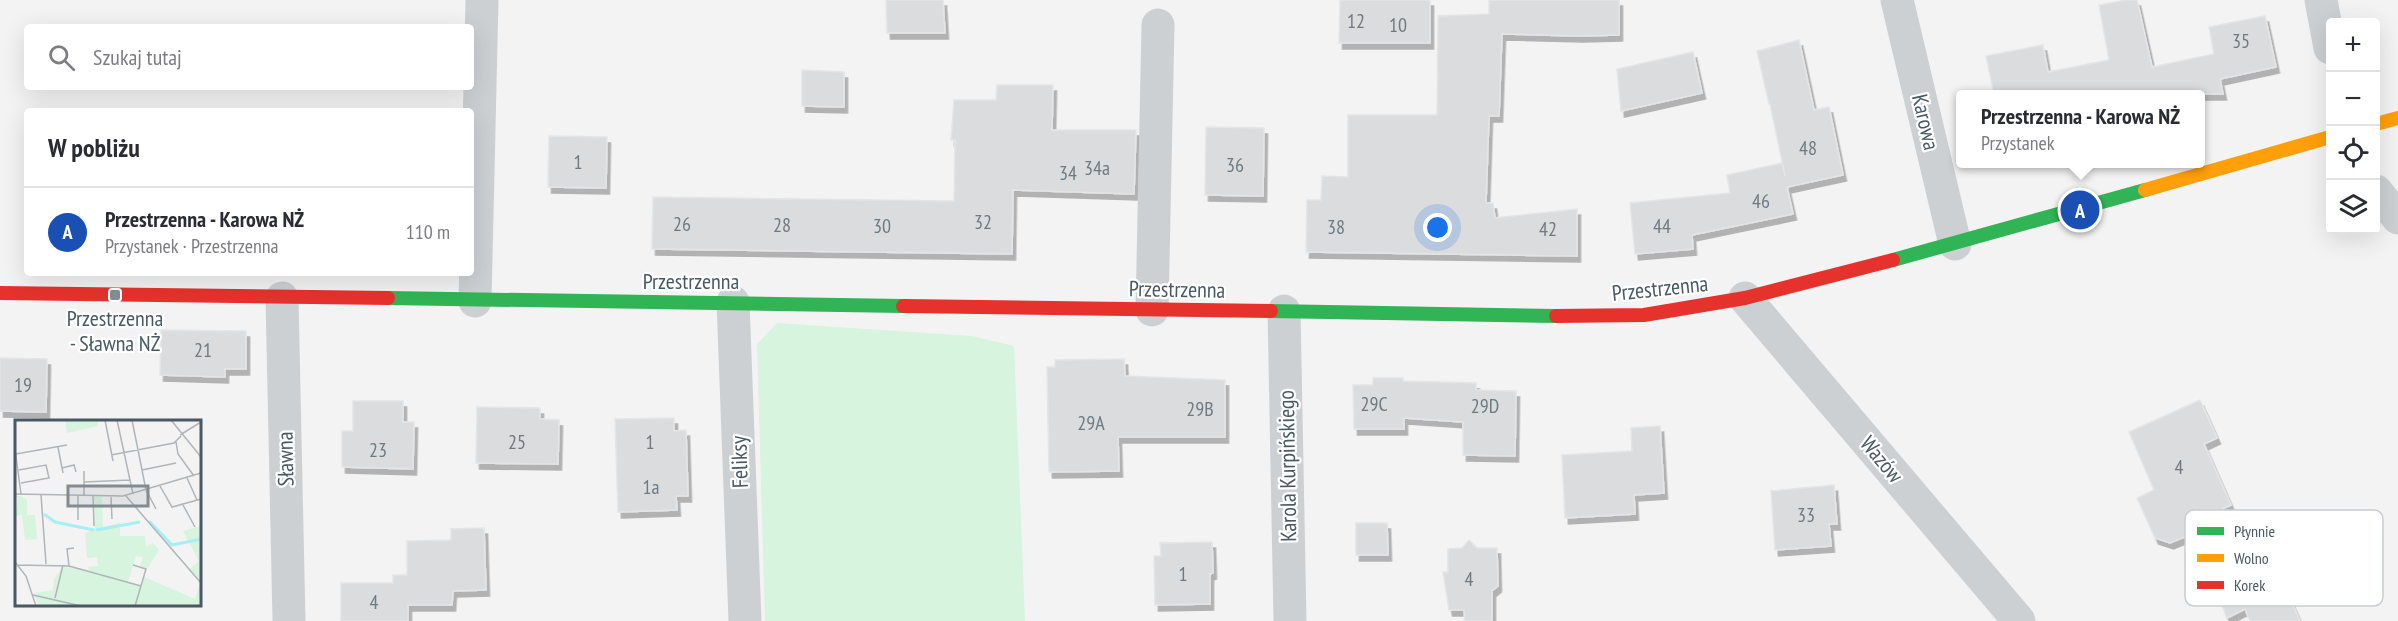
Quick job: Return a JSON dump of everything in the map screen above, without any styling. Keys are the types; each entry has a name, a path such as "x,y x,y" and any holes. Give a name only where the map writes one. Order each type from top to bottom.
{"street":[{"path":"475,301 482,0"},
{"name":"Karowa","path":"1897,0 1955,244"},
{"path":"2321,0 2326,24"},
{"path":"1152,310 1158,25"},
{"path":"2380,123 2398,118"},
{"name":"Przestrzenna","path":"0,293 1565,316 1644,315 1745,298 1955,244 2326,138"},
{"path":"2380,196 2398,218"},
{"name":"Sławna","path":"282,298 289,621"},
{"name":"Wazów","path":"1745,298 2019,621"},
{"name":"Feliksy","path":"734,302 745,621"},
{"name":"Karola Kurpińskiego","path":"1284,311 1290,621"}],"green space":[{"path":"777,323 972,336 1014,346 1025,621 765,621 757,344"}],"building":[{"path":"886,0 943,0 945,33 887,33"},
{"path":"1340,0 1430,0 1430,43 1339,43"},
{"path":"1489,0 1619,0 1619,35 1502,34 1499,116 1489,116 1486,203 1493,203 1495,218 1577,209 1577,256 1306,252 1307,200 1321,200 1322,176 1348,177 1348,115 1437,115 1438,16 1489,14"},
{"path":"2137,0 2152,67 2214,54 2209,27 2265,16 2276,67 2220,79 2223,94 2205,94 2205,90 1993,90 1986,56 2043,45 2048,72 2109,60 2099,5"},
{"path":"1799,40 1814,110 1829,107 1843,175 1787,187 1793,214 1692,235 1693,249 1635,254 1630,203 1730,193 1727,175 1782,163 1785,176 1757,51"},
{"path":"1693,52 1702,93 1621,111 1617,69"},
{"path":"802,70 844,72 844,107 802,106"},
{"path":"997,85 1053,85 1052,130 1136,130 1134,194 1013,190 1012,254 652,249 653,197 954,201 955,140 951,140 954,100 996,100"},
{"path":"1206,127 1264,128 1263,196 1205,195"},
{"path":"549,136 607,137 606,188 548,187"},
{"path":"161,330 246,331 246,369 225,369 225,377 160,375"},
{"path":"0,358 47,359 46,412 0,411"},
{"path":"1124,359 1125,376 1225,380 1225,437 1118,437 1119,471 1049,472 1047,367 1055,367 1055,360"},
{"path":"1373,378 1476,383 1476,390 1516,391 1515,456 1463,455 1463,422 1404,418 1404,429 1354,429 1353,385 1373,385"},
{"path":"2200,400 2217,438 2204,444 2231,505 2220,510 2185,510 2185,537 2170,543 2155,538 2137,498 2154,490 2129,432"},
{"path":"353,401 403,401 403,422 414,422 413,469 342,467 342,431 353,431"},
{"path":"477,407 540,408 540,419 559,420 558,464 476,463"},
{"path":"674,418 674,431 686,430 688,496 676,496 677,510 618,512 615,419"},
{"path":"1660,426 1664,493 1634,495 1635,514 1565,518 1562,455 1632,451 1631,428"},
{"path":"1834,485 1837,524 1829,524 1831,546 1775,550 1771,491"},
{"path":"1356,523 1387,523 1388,555 1356,555"},
{"path":"484,528 486,590 453,591 452,605 408,605 408,621 341,621 341,583 393,583 393,575 407,575 407,541 451,540 451,529"},
{"path":"1469,540 1477,548 1497,548 1498,586 1492,591 1492,621 1465,621 1464,610 1449,610 1443,572 1448,572 1448,549 1462,548"},
{"path":"1212,542 1213,573 1210,574 1210,604 1155,605 1154,556 1161,556 1160,543"},
{"path":"2222,606 2293,606 2300,621 2250,621 2245,609 2227,618"}],"traffic: fast":[{"path":"1893,260 2145,190"},
{"path":"388,298 903,306"},
{"path":"1271,311 1556,316"}],"traffic: slow":[{"path":"2380,123 2398,118"},
{"path":"2145,190 2326,138"}],"traffic: jam":[{"path":"1556,316 1644,315 1745,298 1893,260"},
{"path":"0,293 388,298"},
{"path":"903,306 1271,311"}],"place":[{"name":"Przestrzenna - Karowa NŻ","path":"2080,210"},
{"name":"Przestrzenna - Sławna NŻ","path":"115,295"}]}
